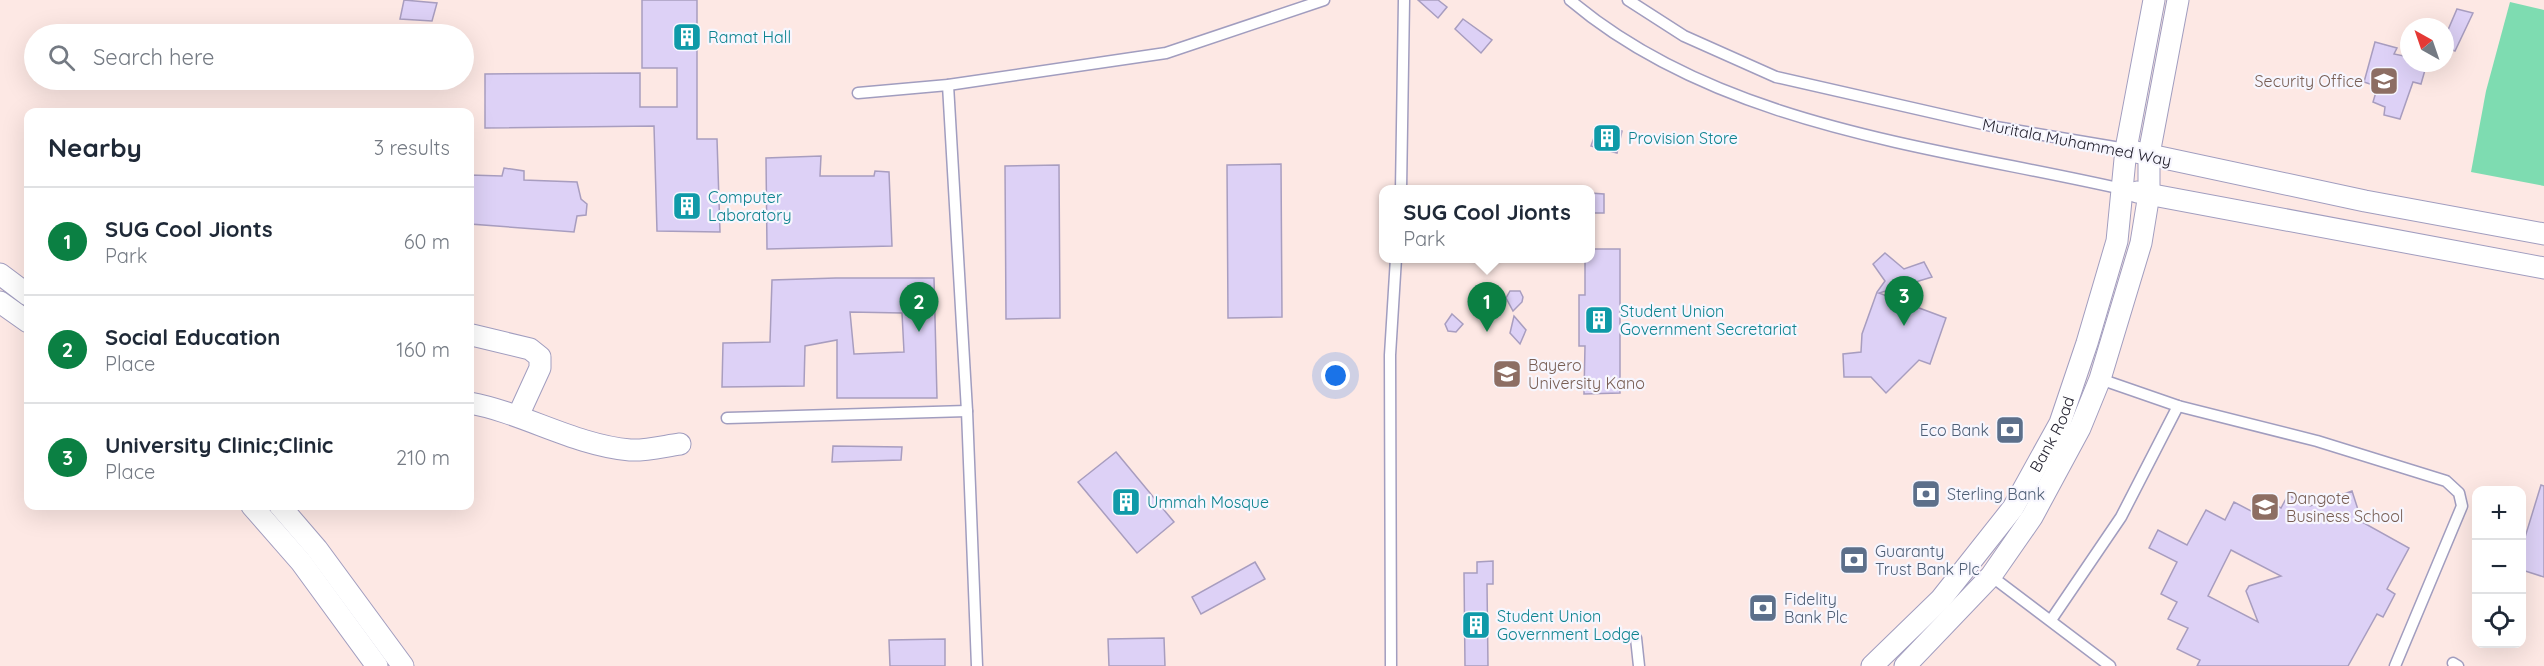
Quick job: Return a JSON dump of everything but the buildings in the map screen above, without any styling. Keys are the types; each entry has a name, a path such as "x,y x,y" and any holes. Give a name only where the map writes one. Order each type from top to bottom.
{"street":[{"name":"Bank Road","path":"1872,666 1941,600 2013,508 2060,423 2087,343 2117,241 2126,149 2154,0"},
{"path":"1912,664 1991,576 2031,517 2080,428 2100,379 2141,243 2149,194 2149,154 2178,0"},
{"name":"Muritala Muhammed Way","path":"2126,149 2354,199 2544,234"},
{"path":"2122,189 2544,268"},
{"path":"0,274 24,292"},
{"path":"0,302 24,319"},
{"path":"474,335 530,349 540,357 540,368 518,416"},
{"path":"474,404 495,408 591,441 631,450 680,444"},
{"path":"257,510 309,555 403,666"},
{"path":"282,510 377,666"}],"lane":[{"path":"858,93 948,86 1166,53 1324,0"},
{"path":"1401,185 1404,0"},
{"path":"1570,0 1634,45 1706,84 1771,110 1868,135 2122,189"},
{"name":"Muritala Muhammed Way","path":"1628,0 1684,36 1776,77 1996,127 2126,149"},
{"path":"948,86 967,411 977,666"},
{"path":"1391,666 1390,355 1396,263"},
{"path":"2100,379 2178,406 2328,444 2446,481 2459,494 2462,506 2395,666"},
{"path":"2051,620 2121,517 2178,406"},
{"path":"727,418 967,411"},
{"path":"1991,576 2110,666"},
{"path":"1636,638 1639,666"}],"shaded area":[{"name":"Bayero University Kano","path":"0,0 2544,0 2544,666 0,666"}],"green space":[{"path":"2510,2 2544,10 2544,186 2471,172 2486,91"}],"place":[{"name":"Ramat Hall","path":"687,37"},
{"name":"Security Office","path":"2384,81"},
{"name":"Provision Store","path":"1607,138"},
{"name":"Computer Laboratory","path":"687,206"},
{"name":"Student Union Government Secretariat","path":"1599,320"},
{"name":"University Clinic;Clinic","path":"1904,326"},
{"name":"Social Education","path":"919,332"},
{"name":"SUG Cool Jionts","path":"1487,332"},
{"name":"Bayero University Kano","path":"1507,374"},
{"name":"Eco Bank","path":"2010,430"},
{"name":"Sterling Bank","path":"1926,494"},
{"name":"Ummah Mosque","path":"1126,502"},
{"name":"Dangote Business School","path":"2265,507"},
{"name":"Guaranty Trust Bank Plc","path":"1854,560"},
{"name":"Fidelity Bank Plc","path":"1763,608"},
{"name":"Student Union Government Lodge","path":"1476,625"}]}
